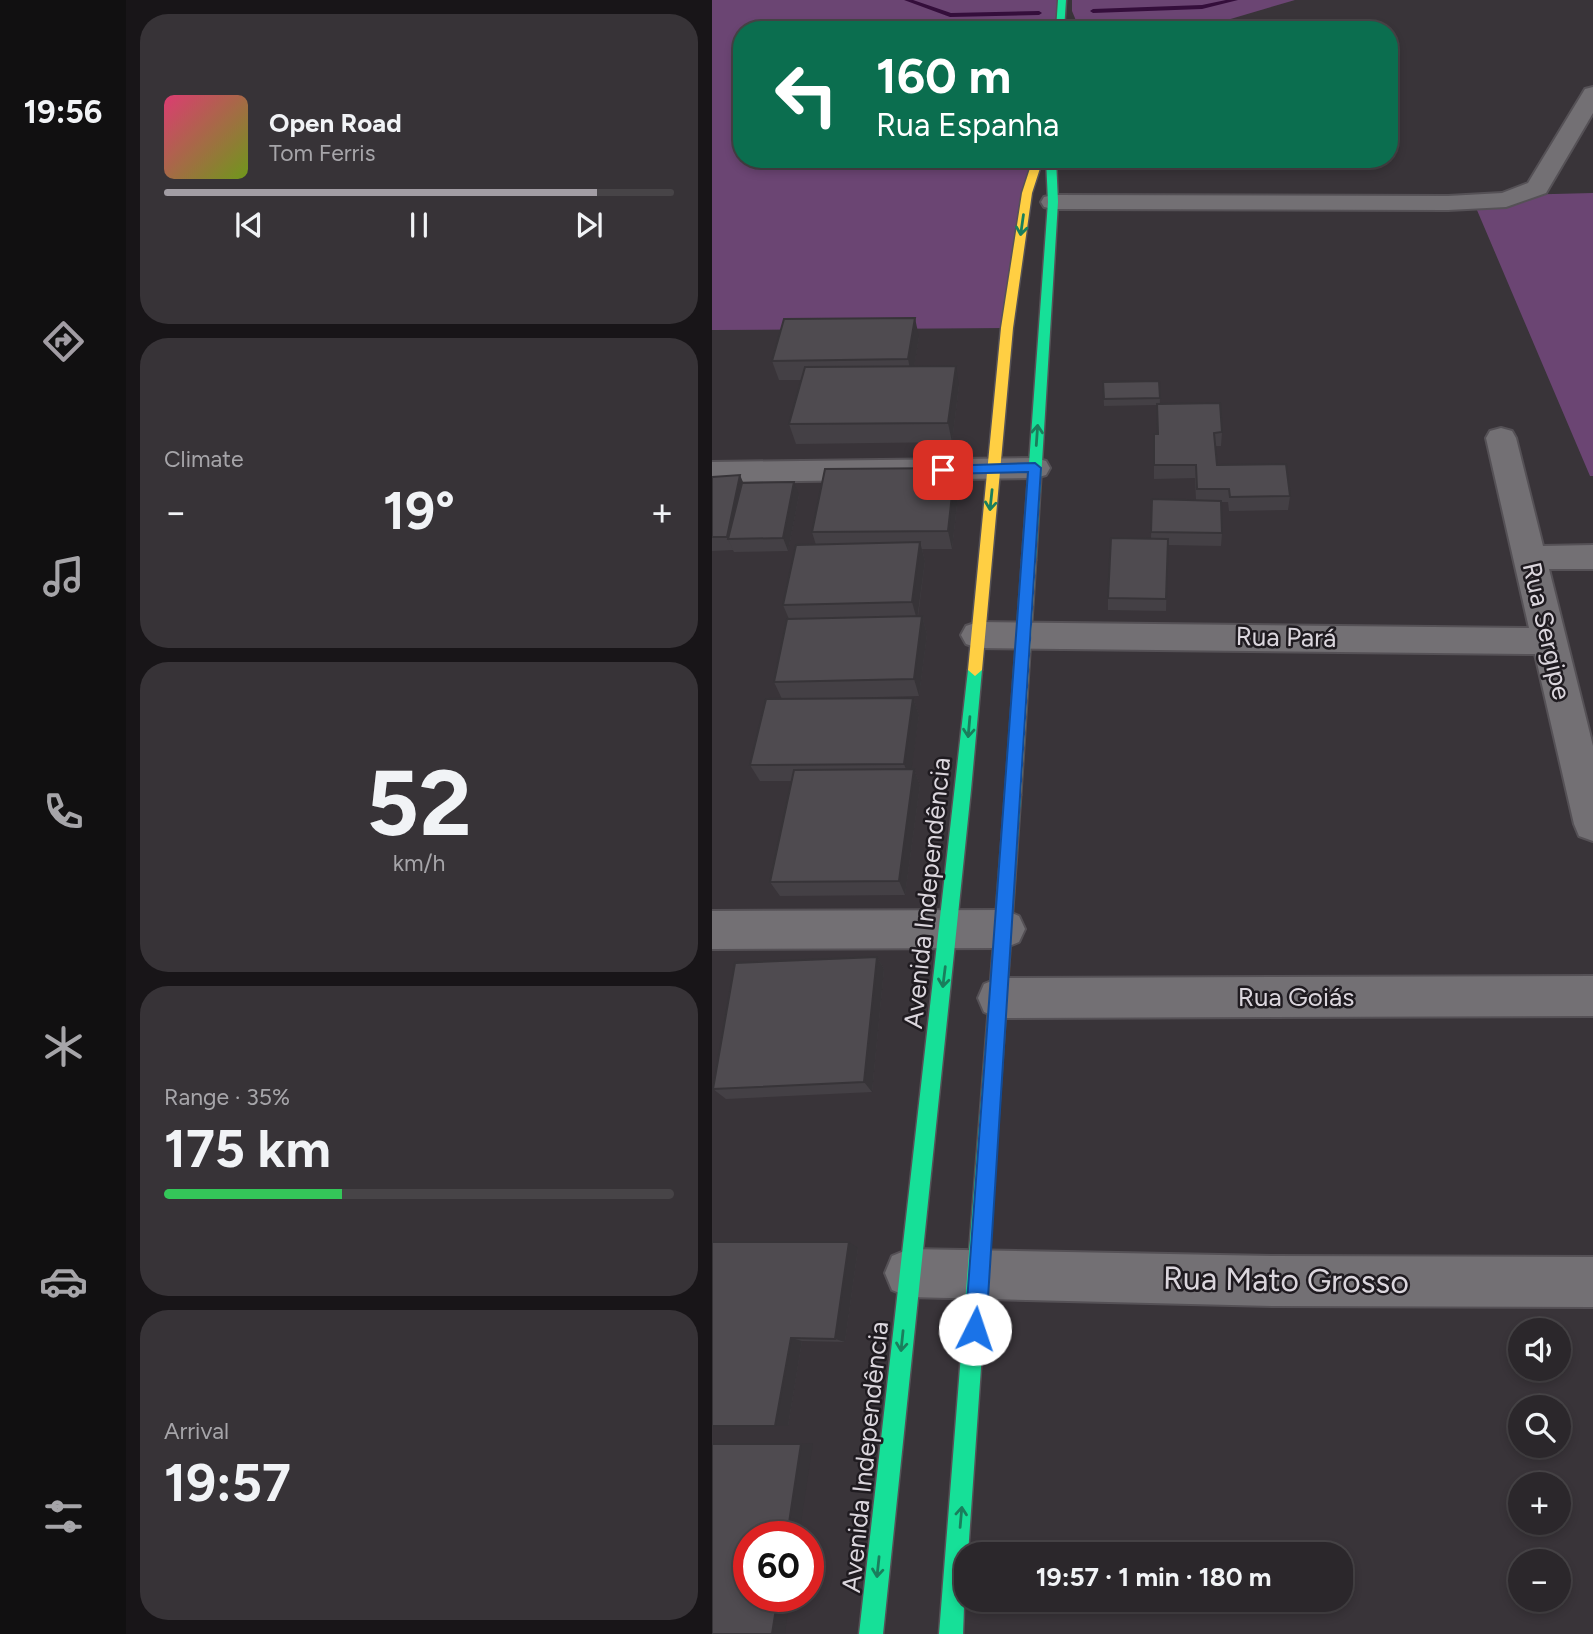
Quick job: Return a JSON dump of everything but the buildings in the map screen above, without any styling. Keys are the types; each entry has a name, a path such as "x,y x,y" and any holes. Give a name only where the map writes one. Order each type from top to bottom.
{"main road":[{"path":"1060,21 1062,0"},
{"name":"Avenida Independência","path":"951,1634 980,1274 1035,468 1019,405 1026,193 1035,168"},
{"name":"Avenida Independência","path":"871,1634 909,1273 950,930 994,470 1019,405 1053,202 1051,168"}],"street":[{"path":"1053,202 1448,203 1506,200 1537,188 1593,94"},
{"name":"Rua Sergipe","path":"1501,438 1593,824"},
{"path":"712,472 1035,468"},
{"path":"1529,558 1593,557"},
{"name":"Rua Pará","path":"978,635 1549,641"},
{"path":"712,930 1004,929"},
{"name":"Rua Goiás","path":"999,998 1593,996"},
{"name":"Rua Mato Grosso","path":"909,1273 1273,1281 1593,1282"}],"shaded area":[{"path":"712,0 1062,0 1061,21 733,21 733,168 1036,168 1007,328 712,330"},
{"path":"1072,0 1295,0 1224,21 1076,21 1072,11"},
{"path":"1593,193 1593,476 1590,476 1471,196"}],"waterway":[{"path":"907,0 950,15 1039,13"},
{"path":"1093,11 1202,7 1235,0"}],"traffic: fast":[{"path":"1061,21 1062,0"},
{"path":"1029,560 1053,202 1051,168"},
{"path":"871,1634 975,670"},
{"path":"951,1634 1013,795"}],"traffic: slow":[{"path":"975,670 1007,328 1027,193 1035,168"},
{"path":"1013,795 1029,560"}],"route":[{"path":"943,470 1035,468 975,1329"}]}
